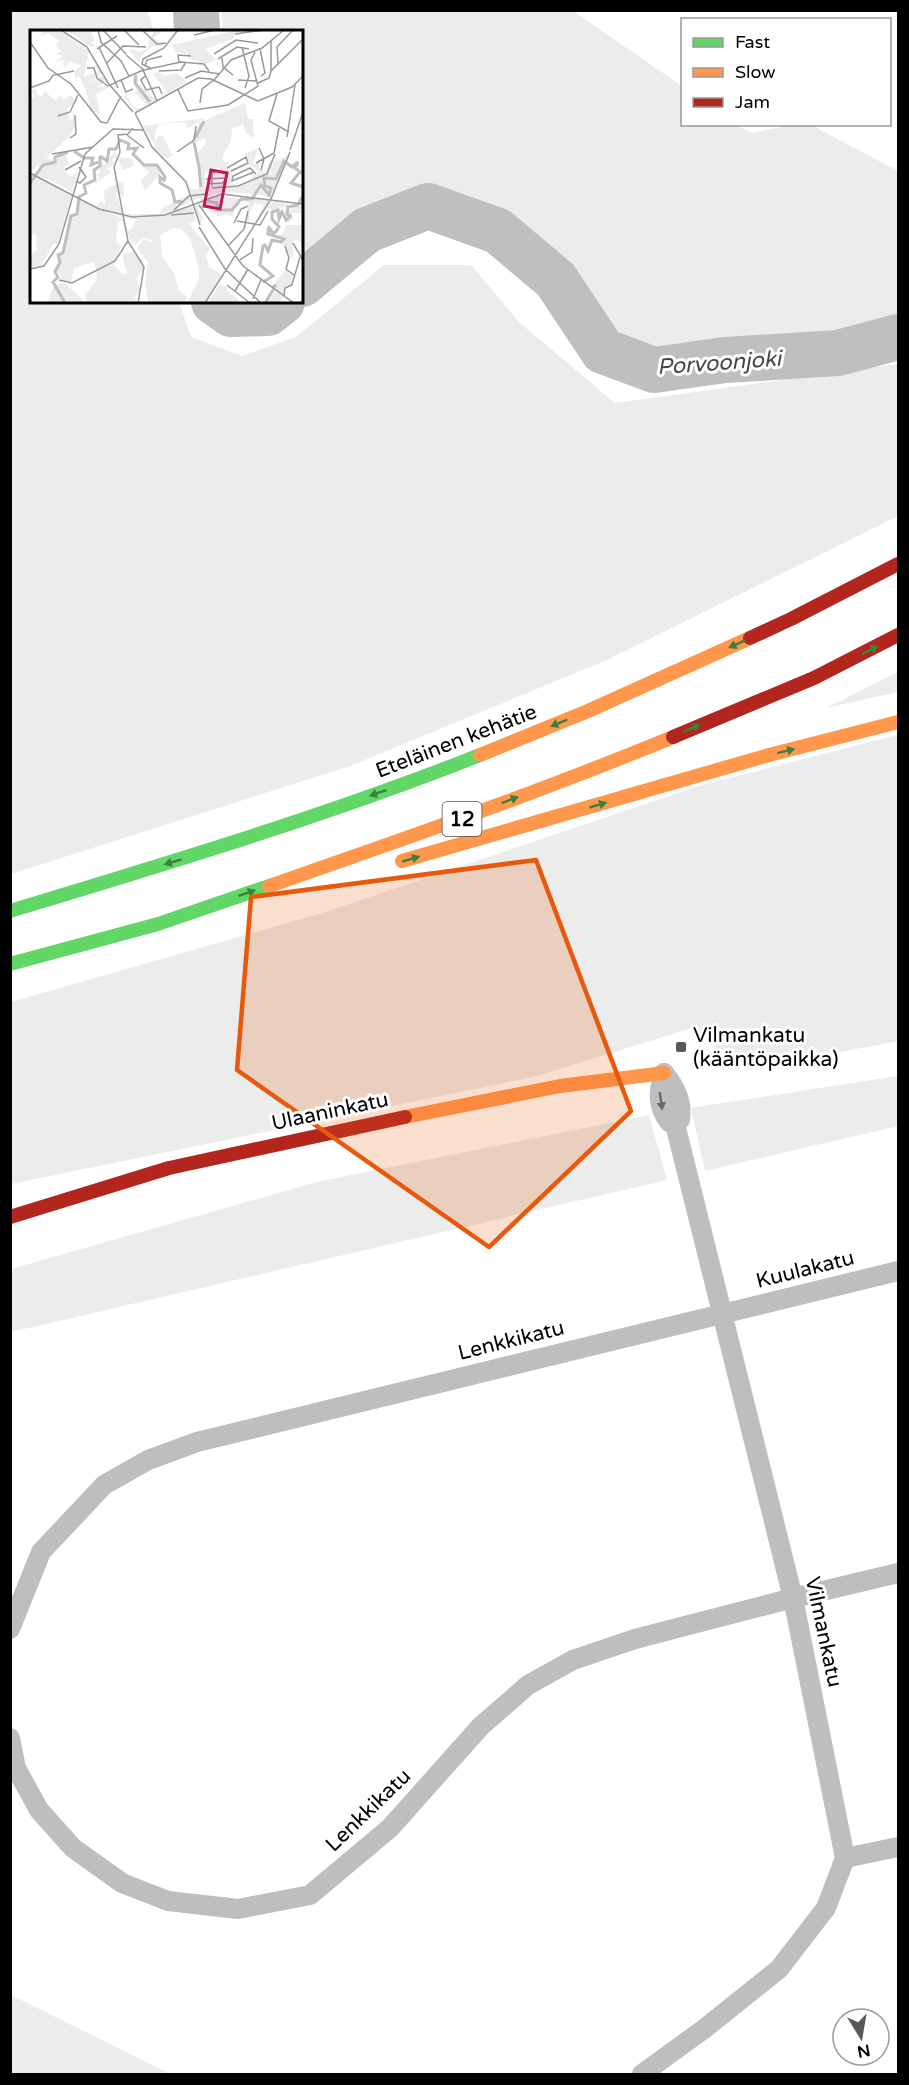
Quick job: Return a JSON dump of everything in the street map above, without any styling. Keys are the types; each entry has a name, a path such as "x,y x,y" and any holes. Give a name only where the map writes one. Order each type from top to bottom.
{"main road":[{"name":"Eteläinen kehätie","path":"10,911 225,846 424,777 588,711 791,620 898,564"},
{"name":"12","path":"10,964 158,924 447,824 602,766 814,678 898,635"},
{"path":"384,867 769,755 898,722"},
{"path":"10,970 98,948 293,893"},
{"name":"Ulaaninkatu","path":"10,1217 169,1168 313,1135 560,1086 664,1073"}],"street":[{"name":"Vilmankatu","path":"664,1073 659,1102 669,1122 675,1124 793,1598 845,1858"},
{"name":"Kuulakatu","path":"722,1313 898,1270"},
{"name":"Lenkkikatu","path":"10,1629 41,1552 104,1485 148,1460 197,1442 722,1313"},
{"name":"Lenkkikatu","path":"10,1738 16,1768 39,1810 73,1848 122,1883 168,1901 238,1909 310,1895 390,1828 481,1726 528,1685 573,1660 635,1640 898,1573"},
{"path":"642,2074 704,2029 779,1969 826,1908 845,1858 898,1847"}],"highlighted area":[{"path":"536,860 631,1111 489,1247 237,1070 251,897"}],"shaded area":[{"path":"11,10 147,11 154,30 30,30 30,303 179,303 191,337 242,356 296,337 384,265 471,265 520,323 615,403 898,364 898,516 607,660 350,766 11,874"},
{"path":"220,11 573,11 681,85 681,126 740,126 751,133 787,126 813,126 898,171 898,322 836,341 657,353 613,332 567,270 508,222 436,191 355,218 303,262 303,30 221,30 223,23"},
{"path":"898,672 898,692 826,708"},
{"path":"898,735 898,1041 745,1070 692,1028 533,1077 11,1184 11,1002 319,914 702,785"},
{"path":"898,1076 898,1126 705,1171 691,1108"},
{"path":"649,1115 667,1180 11,1332 11,1269 317,1182"},
{"path":"11,1995 170,2074 11,2074"}],"waterway":[{"name":"Porvoonjoki","path":"196,10 197,30"},
{"name":"Porvoonjoki","path":"303,283 367,230 428,206 498,231 556,280 603,351 654,370 725,360 838,353 898,337"},
{"name":"Porvoonjoki","path":"215,303 231,314 268,313 281,303"}],"traffic: fast":[{"path":"10,911 305,819 480,755"},
{"path":"10,964 158,924 269,886"}],"traffic: slow":[{"path":"480,755 588,711 750,638"},
{"path":"402,861 769,755 898,722"},
{"path":"269,886 522,796 673,737"},
{"path":"405,1117 560,1086 664,1073"}],"traffic: jam":[{"path":"750,638 898,564"},
{"path":"673,737 814,678 898,635"},
{"path":"10,1217 169,1168 405,1117"}],"place":[{"name":"Vilmankatu (kääntöpaikka)","path":"681,1047"}]}
